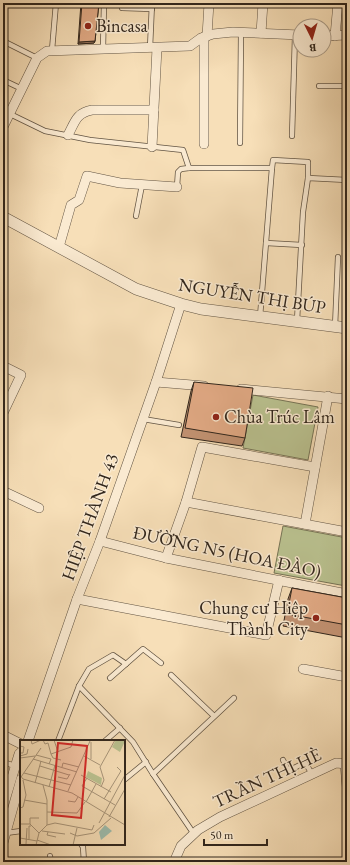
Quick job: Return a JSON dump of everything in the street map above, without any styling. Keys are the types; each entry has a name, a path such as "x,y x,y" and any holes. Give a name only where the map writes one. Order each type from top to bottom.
{"street":[{"path":"204,144 206,37 209,3"},
{"path":"261,33 263,3"},
{"path":"338,3 335,36 347,36"},
{"path":"4,124 37,58 47,51 190,46 213,34 241,32 292,35"},
{"path":"152,147 154,110 153,48"},
{"path":"68,135 80,114 84,111 154,110"},
{"path":"59,247 71,205 79,200 87,176 108,181 177,187"},
{"name":"NGUYỄN THỊ BÚP","path":"3,217 136,289 180,304 201,309 347,328"},
{"name":"HIỆP THÀNH 43","path":"28,740 77,599 100,541 156,382 180,304"},
{"path":"3,366 21,374 3,413"},
{"path":"156,382 211,386"},
{"path":"234,388 347,399"},
{"path":"305,524 328,396"},
{"path":"166,558 186,502 202,447 315,467"},
{"path":"3,491 39,508"},
{"path":"186,502 347,532"},
{"name":"ĐƯỜNG N5 (HOA ĐÀO)","path":"100,541 166,558 347,594"},
{"path":"77,599 266,635 279,580"},
{"path":"303,669 347,677"},
{"path":"3,735 20,744"},
{"path":"3,808 20,753"},
{"name":"TRẦN THỊ HÈ","path":"174,862 180,846 194,834 220,817 336,763 346,764 347,787"},
{"path":"3,843 20,784"}],"lane":[{"path":"52,50 56,3"},
{"path":"103,49 104,3"},
{"path":"122,3 122,8 152,9"},
{"path":"152,3 153,48"},
{"path":"240,143 241,32"},
{"path":"3,41 37,58"},
{"path":"292,136 297,58"},
{"path":"3,80 22,89"},
{"path":"319,86 347,86"},
{"path":"10,114 45,131 90,140 183,150 189,168"},
{"path":"260,317 272,168 274,160 308,162 308,178 303,212 297,322"},
{"path":"177,187 178,172 181,168 272,168"},
{"path":"308,178 347,180"},
{"path":"136,216 142,185"},
{"path":"266,243 302,245"},
{"path":"335,327 338,257"},
{"path":"142,419 179,425"},
{"path":"110,678 143,649 161,663"},
{"path":"58,740 79,686 89,669 113,655 126,664"},
{"path":"171,675 214,716"},
{"path":"79,686 133,742 194,834"},
{"path":"153,774 234,698"},
{"path":"107,740 120,728"},
{"path":"283,760 287,768 290,770 302,764 306,764 312,774"},
{"path":"3,762 15,766"},
{"path":"125,779 146,762"},
{"path":"6,833 20,831"},
{"path":"82,845 84,862"},
{"path":"50,856 51,862"}],"green space":[{"path":"253,395 318,407 308,460 243,448"},
{"path":"283,526 347,538 346,586 274,573"}],"building":[{"name":"Bincasa","path":"82,3 99,3 95,41 79,42"},
{"name":"Chùa Trúc Lâm","path":"194,382 253,388 245,438 185,428"},
{"path":"292,588 347,598 347,625 287,614"}],"place":[{"name":"Bincasa","path":"88,26"},
{"name":"Chùa Trúc Lâm","path":"216,417"},
{"name":"Chung cư Hiệp Thành City","path":"316,618"}]}
